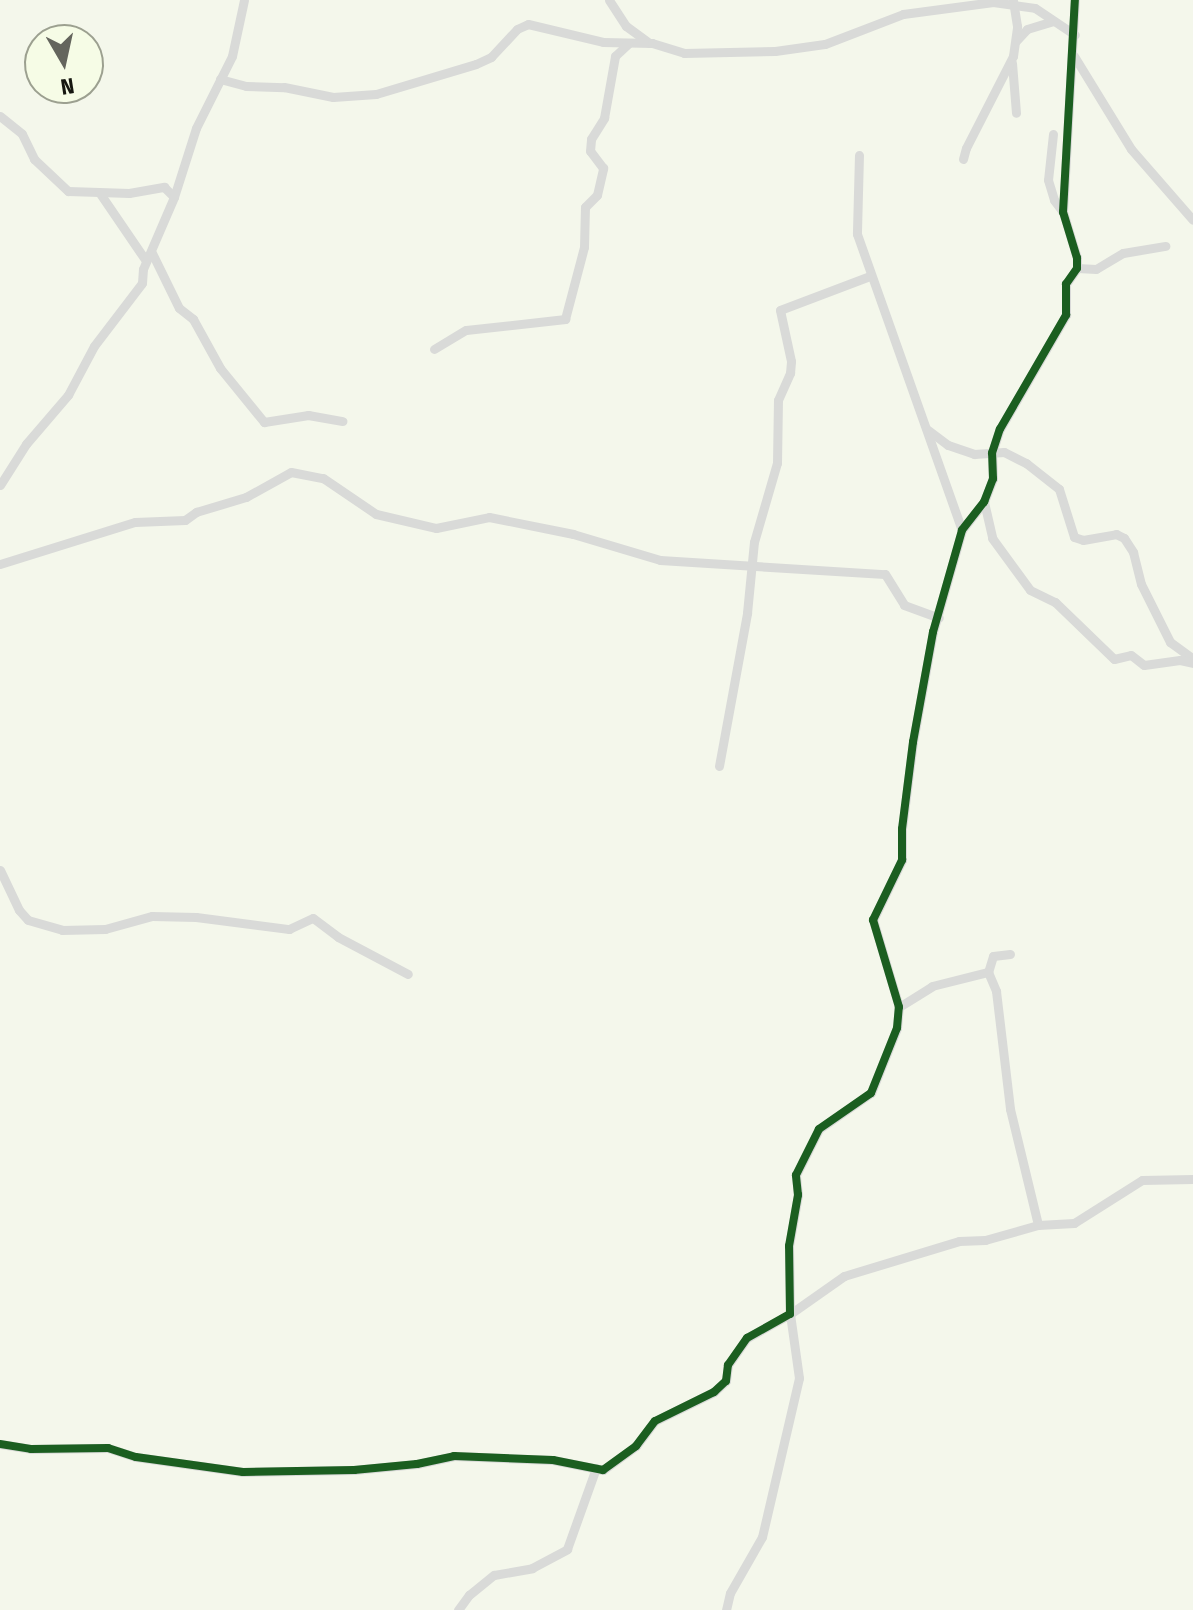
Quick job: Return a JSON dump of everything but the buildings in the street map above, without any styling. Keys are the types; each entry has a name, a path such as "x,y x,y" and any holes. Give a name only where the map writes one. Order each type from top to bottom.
{"street":[{"path":"0,485 26,444 68,395 94,346 142,283 196,128 232,56 244,0"},
{"path":"609,0 626,26 649,43"},
{"path":"1063,212 1075,0"},
{"path":"220,79 246,86 284,87 312,94 355,97 476,64 501,49 517,29 528,24 603,42 649,43 704,53 805,48 903,14 1014,1 1035,8 1075,35"},
{"path":"1014,1 1016,41 1011,72 1016,113"},
{"path":"1016,41 1027,29 1053,21"},
{"path":"434,349 466,330 565,319 584,247 585,207 597,195 603,168 590,151 591,139 604,118 615,56 628,44"},
{"path":"963,159 1013,56"},
{"path":"1074,56 1131,149 1193,220"},
{"path":"0,116 22,134 34,159 68,191 129,193 164,187 174,197"},
{"path":"726,1610 730,1593 762,1537 799,1378 790,1314 789,1246 798,1195 796,1175 819,1129 871,1093 897,1028 899,1007 873,920 902,860 902,829 913,742 939,618 962,530 984,502 993,479 992,453 1008,411 1066,315 1066,284 1077,268 1077,258 1063,212 1054,200 1048,180 1053,134"},
{"path":"859,155 857,234 962,530"},
{"path":"99,192 149,257 179,308 193,319 220,368 264,422 308,415 342,421"},
{"path":"1077,268 1096,269 1123,253 1165,246"},
{"path":"719,766 747,613 750,564 777,463 778,400 790,373 791,361 780,310 870,276"},
{"path":"928,430 948,445 974,454 1004,452 1026,463 1059,489 1074,537 1083,540 1116,534 1124,538 1133,552 1141,584 1170,642 1193,661"},
{"path":"0,564 135,522 185,520 196,512 246,497 291,472 323,478 376,514 436,528 489,517 573,534 660,560 885,574 904,605 939,618"},
{"path":"984,502 992,538 1030,590 1055,602 1114,659 1131,655 1144,665 1193,661"},
{"path":"0,870 19,910 28,920 62,930 105,929 152,916 196,917 289,929 313,918 338,937 408,974"},
{"path":"1010,954 993,956 988,972 996,991 1010,1109 1038,1225"},
{"path":"899,1007 932,986 988,972"},
{"path":"0,1444 31,1449 108,1448 136,1457 243,1472 354,1470 417,1464 454,1456 553,1460 603,1470 620,1460 655,1421 714,1392 726,1381 728,1365 747,1338 790,1314 844,1276 959,1241 985,1240 1038,1225 1074,1223 1142,1180 1193,1179"},
{"path":"458,1610 469,1595 494,1575 532,1568 567,1549 596,1468"}],"cycle path":[{"path":"0,1444 31,1449 108,1448 136,1457 243,1472 354,1470 417,1464 454,1456 553,1460 603,1470 636,1446 655,1421 714,1392 726,1381 728,1365 747,1338 790,1314 789,1246 798,1195 796,1175 819,1129 871,1093 897,1028 899,1007 873,920 902,860 902,829 913,742 933,632 962,530 984,502 993,479 992,453 1000,429 1066,315 1066,284 1077,268 1077,258 1063,212 1075,0"}]}
